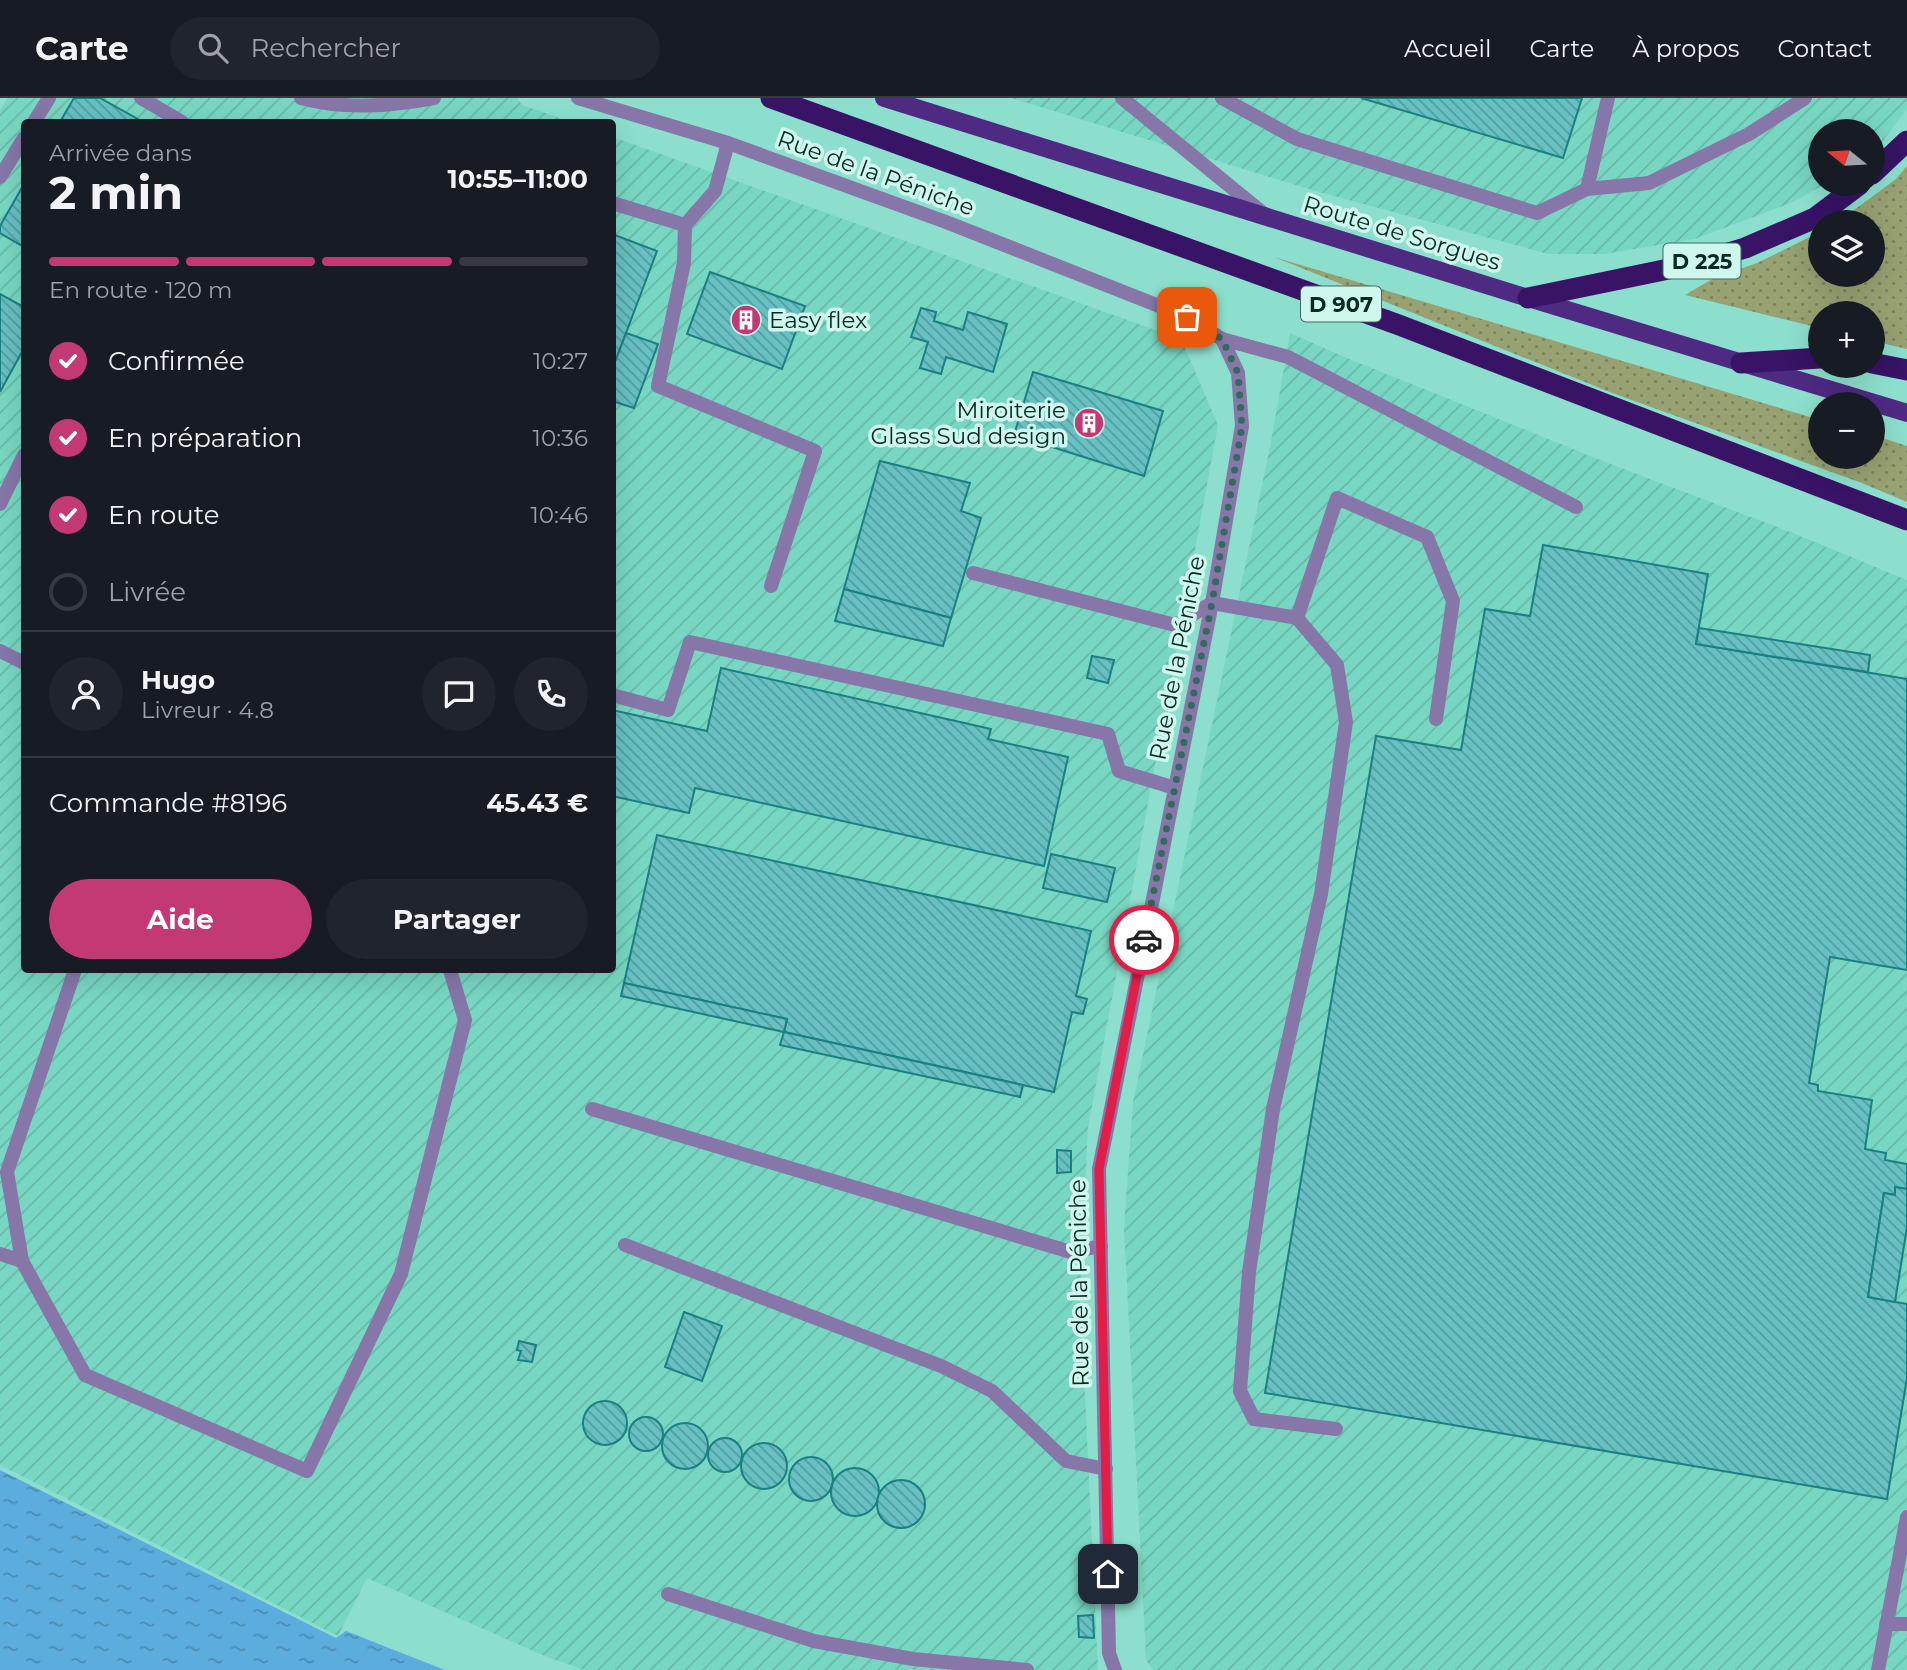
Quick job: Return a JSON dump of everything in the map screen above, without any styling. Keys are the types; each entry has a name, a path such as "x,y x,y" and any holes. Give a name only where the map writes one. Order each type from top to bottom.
{"highway":[{"name":"D 907","path":"771,98 1399,325 1907,520"},
{"path":"1885,162 1907,141"},
{"name":"D 225","path":"1528,299 1688,265 1745,248 1815,218 1844,196"},
{"name":"D 907","path":"1741,363 1808,359"},
{"path":"1885,366 1907,370"}],"main road":[{"name":"Route de Sorgues","path":"884,98 1528,299 1907,413"}],"street":[{"path":"36,119 49,98"},
{"path":"141,98 177,119"},
{"path":"301,98 323,104 390,106 434,98"},
{"name":"Rue de la Péniche","path":"578,98 728,143 946,222 1187,317 1222,339 1238,373 1242,426 1212,603 1099,1169 1109,1653 1115,1670"},
{"path":"1122,98 1268,217"},
{"path":"1222,98 1297,139 1537,213 1587,189 1649,183 1749,134 1805,98"},
{"path":"1587,189 1608,98"},
{"path":"0,177 21,143"},
{"path":"728,143 715,191 685,225 684,263 658,386 815,451 771,586"},
{"path":"616,204 685,225"},
{"path":"1222,339 1288,357 1576,507"},
{"path":"0,504 21,461"},
{"path":"1297,618 1337,498 1427,537 1453,601 1436,719"},
{"path":"973,573 1175,625 1212,603 1297,618 1337,665 1346,722 1321,894 1273,1109 1250,1272 1240,1391 1254,1419 1336,1430"},
{"path":"616,696 668,710 690,642 1108,734 1119,771 1175,788"},
{"path":"0,651 21,662"},
{"path":"74,973 7,1172 22,1261 85,1376 307,1471 401,1274 465,1020 451,973"},
{"path":"592,1109 1071,1252 1101,1246"},
{"path":"625,1245 941,1366 992,1391 1066,1461 1105,1469"},
{"path":"0,1254 22,1261"},
{"path":"1878,1670 1907,1517"},
{"path":"668,1594 814,1641 913,1660 1027,1670"},
{"path":"1886,1624 1907,1624"}],"shaded area":[{"path":"7,98 517,98 522,105 562,119 21,119 21,973 616,973 616,138 1181,339 1218,425 1088,1128 1080,1288 1098,1670 584,1670 547,1657 367,1578 338,1636 0,1465 0,110"},
{"path":"1011,98 1907,98 1907,109 1885,138 1885,119 1808,119 1808,194 1793,202 1695,239 1605,254 1548,254 1312,190"},
{"path":"1907,166 1907,349 1885,344 1885,301 1808,301 1808,325 1685,295 1714,278 1757,263 1808,238 1808,287 1885,287 1885,210 1854,210 1873,196 1885,196 1885,187"},
{"path":"1274,257 1808,416 1808,464 1612,393"},
{"path":"1290,333 1608,463 1793,533 1907,580 1907,1670 1153,1670 1146,1660 1124,1227 1133,1102 1270,447"},
{"path":"1885,439 1907,446 1907,502 1823,469 1885,469"}],"water":[{"path":"0,1470 336,1638 346,1631 445,1670 0,1670"}],"building":[{"path":"74,98 100,98 138,119 62,119"},
{"path":"1361,98 1582,98 1563,158"},
{"path":"21,189 21,245 0,233 0,226"},
{"path":"616,236 657,251 616,359"},
{"name":"Easy flex","path":"710,272 805,306 782,369 687,334"},
{"path":"0,294 21,305 21,354 0,392"},
{"path":"921,308 936,312 934,321 963,330 968,312 1007,324 993,372 946,357 941,374 920,368 928,342 911,337"},
{"path":"626,333 658,344 634,408 616,402 616,359"},
{"name":"Miroiterie Glass Sud design","path":"1033,372 1163,411 1144,476 1014,435"},
{"path":"880,461 970,483 961,511 981,518 951,618 844,589"},
{"path":"1543,545 1708,574 1696,644 1907,679 1907,970 1830,957 1809,1083 1818,1085 1818,1091 1872,1100 1865,1149 1886,1153 1885,1160 1907,1164 1907,1189 1895,1187 1895,1195 1884,1193 1868,1297 1907,1304 1907,1378 1887,1499 1265,1393 1376,736 1461,750 1485,609 1530,616"},
{"path":"844,589 951,618 943,646 835,621"},
{"path":"1699,628 1870,655 1868,672 1696,644"},
{"path":"1092,656 1114,660 1108,683 1087,678"},
{"path":"721,668 991,729 988,739 1068,757 1044,866 695,788 689,813 616,797 616,711 707,731"},
{"path":"657,835 1091,931 1076,996 1087,999 1083,1014 1072,1012 1054,1092 784,1032 787,1019 624,983"},
{"path":"1051,854 1115,868 1107,902 1043,888"},
{"path":"624,983 787,1019 784,1032 621,996"},
{"path":"784,1032 1023,1085 1020,1097 780,1045"},
{"path":"1057,1150 1071,1151 1071,1172 1057,1173"},
{"path":"1895,1187 1907,1189 1907,1227 1895,1302 1868,1297 1884,1193 1895,1195"},
{"path":"684,1312 722,1326 702,1381 665,1367"},
{"path":"519,1341 536,1345 532,1362 518,1360 521,1351 517,1350"},
{"path":"605,1401 621,1407 627,1423 621,1439 605,1445 589,1439 583,1423 589,1407"},
{"path":"646,1417 658,1422 663,1434 658,1446 646,1451 634,1446 629,1434 634,1422"},
{"path":"685,1423 701,1430 708,1446 701,1462 685,1469 669,1462 662,1446 669,1430"},
{"path":"725,1438 737,1443 742,1455 737,1467 725,1472 713,1467 708,1455 713,1443"},
{"path":"764,1443 780,1450 787,1466 780,1482 764,1489 748,1482 741,1466 748,1450"},
{"path":"811,1457 827,1463 833,1479 827,1495 811,1501 795,1495 789,1479 795,1463"},
{"path":"855,1468 872,1475 879,1492 872,1509 855,1516 838,1509 831,1492 838,1475"},
{"path":"901,1480 918,1487 925,1504 918,1521 901,1528 884,1521 877,1504 884,1487"},
{"path":"1093,1615 1094,1638 1079,1637 1078,1616"}],"way so far":[{"path":"1144,940 1212,603 1242,426 1238,373 1222,339 1187,317"}],"place":[{"name":"Easy flex","path":"746,320"},
{"name":"Miroiterie Glass Sud design","path":"1089,423"}],"route":[{"path":"1108,1574 1099,1169 1144,940"}]}
